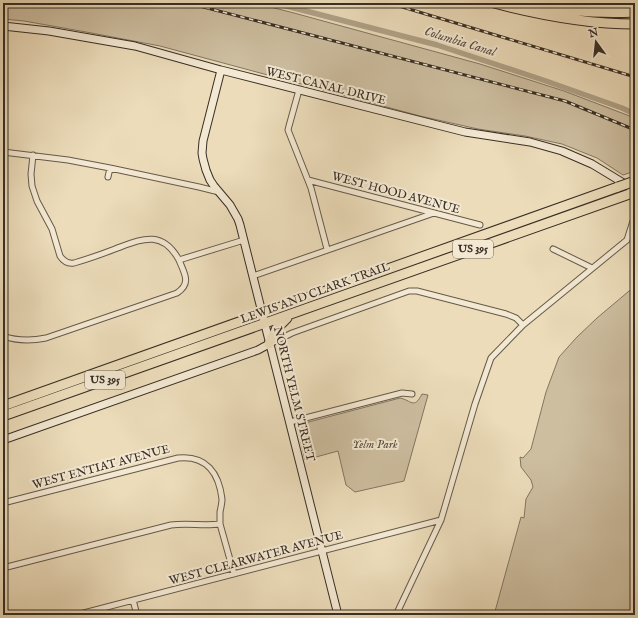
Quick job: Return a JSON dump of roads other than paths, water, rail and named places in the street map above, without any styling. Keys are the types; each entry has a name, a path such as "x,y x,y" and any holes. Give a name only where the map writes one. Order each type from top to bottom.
{"highway":[{"path":"494,3 588,22 635,24"},
{"path":"528,3 592,12 635,12"},
{"path":"514,8 586,19 635,19"},
{"name":"LEWIS AND CLARK TRAIL","path":"3,406 635,181"},
{"name":"LEWIS AND CLARK TRAIL","path":"3,416 633,192"},
{"path":"270,344 279,325 295,313"}],"street":[{"name":"WEST CANAL DRIVE","path":"3,26 49,31 135,46 221,70 465,132 530,142 546,146 592,164 633,192"},
{"name":"NORTH YELM STREET","path":"221,70 204,135 202,153 210,180 227,200 240,225 338,615"},
{"path":"299,90 288,130 311,188 327,249"},
{"path":"3,152 68,160 219,192"},
{"path":"3,336 24,340 46,338 177,293 186,283 186,278 176,253 161,241 150,239 136,241 70,264 63,260 60,256 52,229 34,194 31,180 33,156"},
{"path":"108,177 110,168"},
{"name":"WEST HOOD AVENUE","path":"308,180 480,225"},
{"path":"253,276 434,213"},
{"path":"396,615 441,520 475,404 491,358 523,325 627,240 633,221"},
{"path":"179,260 244,240"},
{"path":"553,249 592,268"},
{"path":"3,440 258,350 292,333 409,291 417,291 495,311 516,318 523,325"},
{"path":"290,422 402,393 412,394"},
{"name":"WEST ENTIAT AVENUE","path":"3,503 178,458 190,458 203,462 217,479 222,499 220,524"},
{"name":"WEST CLEARWATER AVENUE","path":"76,615 441,520"},
{"path":"3,568 170,525 220,524 234,574"},
{"path":"133,600 137,615"}],"waterway":[{"name":"Columbia Canal","path":"275,3 437,45 546,81 635,114"}],"railway":[{"path":"188,3 565,101 635,130"},
{"path":"389,3 635,77"}],"park label":[{"name":"Yelm Park","path":"375,444"}]}
